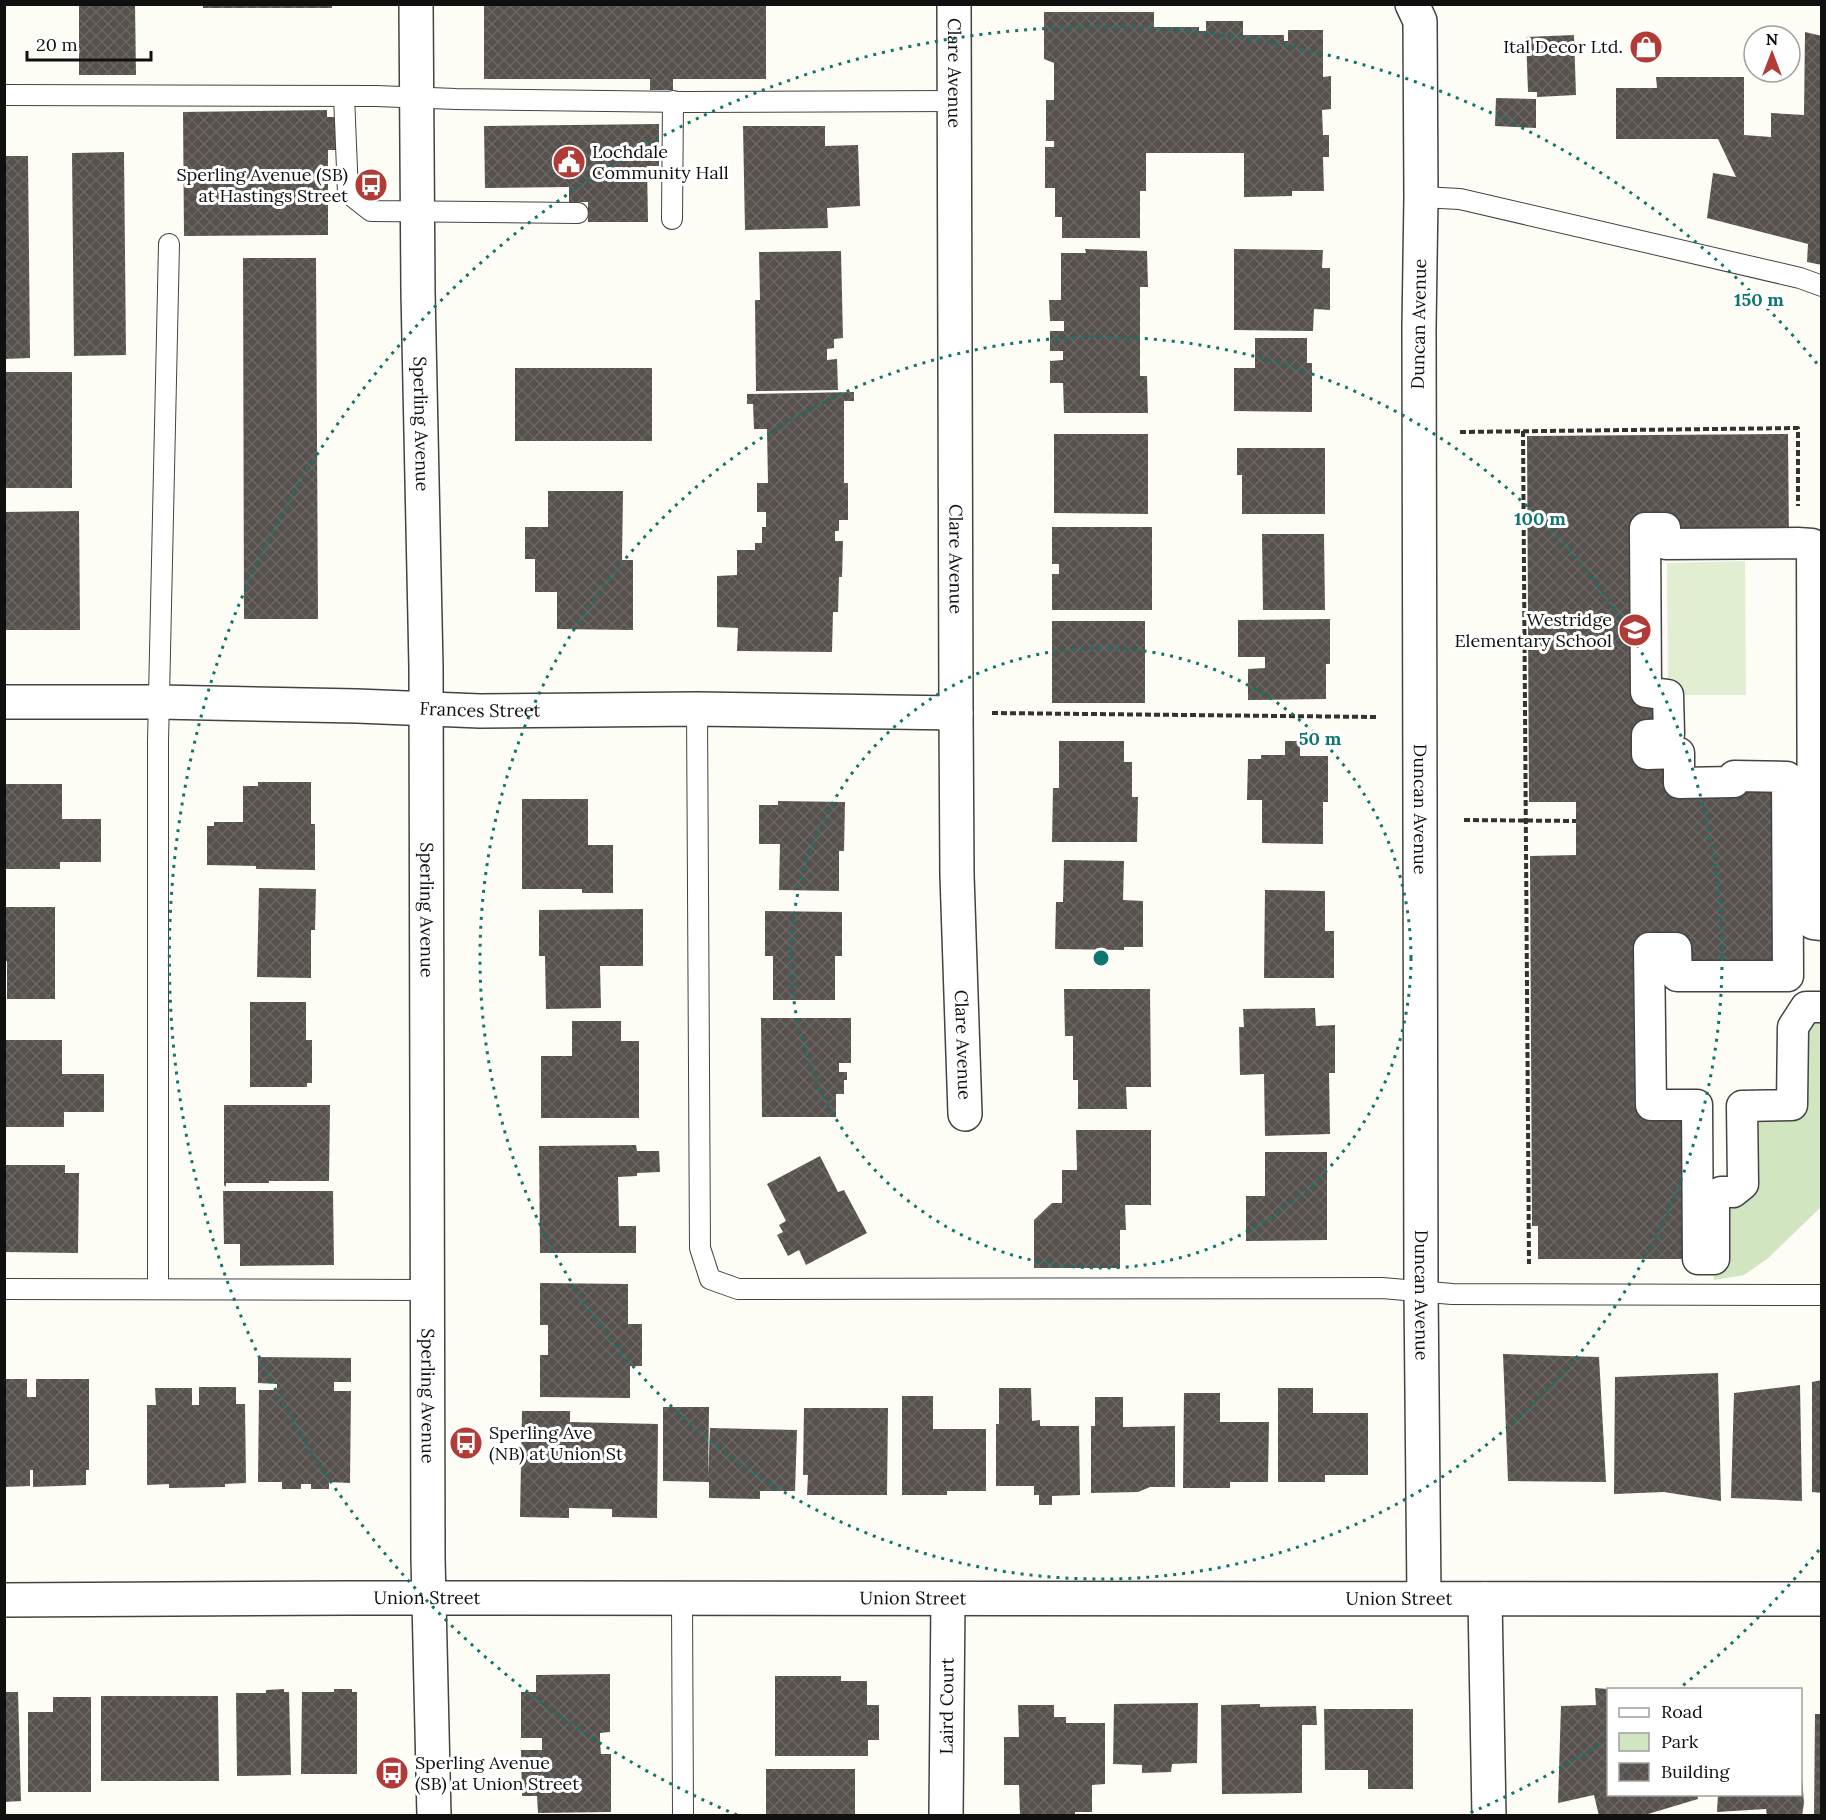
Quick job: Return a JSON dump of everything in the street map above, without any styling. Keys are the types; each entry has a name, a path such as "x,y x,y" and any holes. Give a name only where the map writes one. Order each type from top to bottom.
{"street":[{"name":"Sperling Avenue","path":"416,4 426,708 429,1598 434,1815"},
{"name":"Clare Avenue","path":"954,4 957,875 965,1114"},
{"name":"Duncan Avenue","path":"1421,10 1419,351 1424,1598"},
{"path":"1821,925 1813,924 1812,544 1666,544 1665,528 1645,528 1646,693 1668,695 1669,734 1647,735 1647,754 1679,753 1679,783 1734,782 1734,776 1787,777 1788,976 1677,976 1676,948 1649,948 1651,1105 1697,1105 1698,1259 1714,1259 1713,1198 1721,1192 1733,1192 1743,1184 1742,1106 1792,1105 1792,1027 1806,1007 1821,1007"},
{"name":"Frances Street","path":"4,702 159,702 480,711 697,709 956,712"},
{"name":"Laird Court","path":"946,1815 948,1599"},
{"path":"1485,1599 1489,1815"},
{"name":"Union Street","path":"4,1600 1821,1599"}],"lane":[{"path":"4,95 344,96 673,102 953,102"},
{"path":"344,96 348,193 372,211 578,213"},
{"path":"672,219 673,102"},
{"path":"1421,197 1460,199 1800,278 1821,286"},
{"path":"158,1289 159,702 169,244"},
{"path":"697,709 700,1248 710,1279 738,1289 1382,1288 1452,1294 1821,1295"},
{"path":"4,1289 428,1290"},
{"path":"682,1599 683,1815"}],"path":[{"path":"1460,432 1798,428 1798,543"},
{"path":"1523,431 1529,1268"},
{"path":"956,712 1378,717"},
{"path":"1464,819 1576,821"}],"green space":[{"path":"1745,561 1746,695 1668,695 1667,563"},
{"path":"1821,1007 1821,1207 1767,1259 1744,1275 1714,1280 1714,1198 1733,1192 1742,1106 1792,1104 1793,1027"}],"building":[{"path":"79,4 135,4 136,75 79,75"},
{"path":"203,4 332,4 332,8 203,8"},
{"path":"484,4 766,4 766,79 673,79 673,90 650,90 650,79 484,79"},
{"path":"1044,12 1154,12 1154,27 1199,27 1199,31 1206,31 1206,21 1243,21 1243,35 1284,35 1284,41 1288,41 1288,30 1323,30 1323,77 1331,76 1331,109 1322,110 1323,135 1329,135 1329,157 1323,157 1324,191 1292,191 1292,196 1244,197 1244,153 1146,153 1146,191 1140,191 1140,238 1062,238 1062,217 1055,217 1055,188 1045,188 1045,147 1054,147 1054,141 1046,141 1046,100 1054,100 1054,63 1044,59"},
{"path":"1805,32 1822,36 1822,265 1807,262 1808,244 1707,218 1713,173 1736,177 1718,139 1616,139 1616,88 1657,88 1656,77 1742,77 1744,135 1771,137 1771,113 1804,115"},
{"path":"1574,35 1576,95 1537,97 1537,92 1528,92 1526,37"},
{"path":"1496,98 1536,99 1536,128 1495,126"},
{"path":"327,110 327,117 337,117 337,150 328,150 328,235 184,236 183,112"},
{"name":"Lochdale Community Hall","path":"659,124 659,166 647,166 648,222 588,222 588,202 569,202 569,187 485,188 484,126"},
{"path":"743,126 825,126 825,146 858,145 860,206 827,208 828,228 745,230"},
{"path":"124,152 126,355 74,356 72,153"},
{"path":"4,156 28,156 30,358 4,359"},
{"path":"1085,249 1147,251 1148,287 1140,287 1140,376 1147,376 1148,413 1064,413 1063,383 1050,383 1050,361 1063,360 1063,351 1050,351 1050,331 1064,331 1064,321 1050,321 1049,300 1061,300 1061,253 1086,253"},
{"path":"1234,249 1323,250 1322,268 1330,268 1330,310 1314,309 1313,331 1234,330"},
{"path":"841,251 843,338 834,339 834,348 827,349 827,360 837,359 838,390 756,391 755,300 760,300 759,252"},
{"path":"243,258 316,258 318,619 244,619"},
{"path":"1255,338 1307,338 1307,363 1312,363 1312,412 1234,411 1234,368 1255,368"},
{"path":"515,368 652,368 652,441 515,441"},
{"path":"4,372 72,372 72,488 4,488 4,447 6,447"},
{"path":"854,392 854,401 844,401 844,483 848,483 848,520 839,520 839,531 835,531 835,541 843,541 838,612 833,612 832,652 737,651 738,628 717,627 717,576 737,575 737,550 755,550 755,543 762,543 762,527 766,527 766,512 757,512 757,483 768,483 767,429 754,429 753,404 747,404 747,394"},
{"path":"1054,434 1148,434 1148,514 1054,513"},
{"path":"1788,434 1789,543 1645,528 1646,692 1679,753 1679,783 1787,777 1788,976 1735,976 1649,948 1651,1105 1697,1105 1698,1259 1538,1259 1538,1226 1532,1226 1530,856 1576,855 1576,802 1529,802 1527,436"},
{"path":"1237,448 1325,448 1325,514 1242,514 1242,475 1237,475"},
{"path":"548,491 623,491 622,560 633,560 633,630 557,629 557,592 535,592 535,559 525,559 525,527 548,527"},
{"path":"79,511 80,630 4,630 4,512"},
{"path":"1052,527 1152,527 1152,610 1052,610 1052,574 1059,574 1059,564 1052,564"},
{"path":"1262,534 1324,534 1325,610 1263,610"},
{"path":"1330,619 1330,664 1326,664 1326,699 1248,700 1248,669 1265,668 1265,657 1238,657 1238,620"},
{"path":"1052,621 1145,621 1145,703 1052,703"},
{"path":"1059,741 1124,741 1124,762 1132,762 1132,797 1138,797 1137,842 1052,842 1053,788 1059,788"},
{"path":"1285,741 1300,741 1300,756 1328,756 1328,802 1323,802 1323,844 1262,843 1262,800 1247,800 1248,759 1261,759 1261,755 1285,755"},
{"path":"258,782 311,782 311,824 315,824 315,870 207,865 207,826 214,826 214,822 243,822 243,786 258,786"},
{"path":"5,784 62,784 62,819 101,819 101,862 60,862 60,869 5,869"},
{"path":"522,799 588,799 588,845 613,845 613,893 582,893 582,889 522,889"},
{"path":"778,801 845,802 844,851 839,851 839,891 779,890 780,844 759,844 759,805 778,805"},
{"path":"1064,860 1124,861 1123,900 1143,901 1143,947 1124,947 1124,950 1055,949 1056,902 1063,902"},
{"path":"259,888 316,889 315,930 311,930 311,978 257,977"},
{"path":"1265,890 1325,891 1325,931 1334,931 1334,978 1264,978"},
{"path":"4,907 55,907 55,999 7,999"},
{"path":"643,909 643,966 600,966 601,1008 546,1009 545,956 539,956 539,910"},
{"path":"765,911 842,912 842,956 835,956 835,1000 773,1000 773,956 765,956"},
{"path":"1064,989 1150,989 1151,1087 1126,1087 1127,1109 1078,1109 1078,1080 1073,1080 1073,1036 1065,1036"},
{"path":"250,1002 306,1002 306,1040 312,1040 312,1083 307,1083 307,1087 250,1087"},
{"path":"1315,1008 1316,1026 1335,1025 1335,1073 1329,1073 1330,1134 1265,1136 1264,1074 1240,1075 1239,1027 1244,1027 1243,1009"},
{"path":"761,1018 851,1018 851,1063 839,1063 839,1072 847,1072 847,1080 844,1080 844,1094 836,1094 836,1117 762,1117"},
{"path":"572,1021 621,1021 621,1041 639,1041 639,1118 541,1118 541,1056 572,1056"},
{"path":"4,1040 62,1040 62,1074 104,1074 104,1112 64,1112 64,1127 4,1127"},
{"path":"224,1105 330,1105 329,1181 226,1183 226,1187 224,1185"},
{"path":"1076,1130 1151,1130 1151,1205 1125,1205 1126,1230 1120,1230 1120,1268 1034,1268 1034,1220 1052,1203 1062,1203 1062,1170 1077,1170"},
{"path":"636,1145 637,1151 659,1151 660,1172 618,1177 619,1226 636,1226 636,1253 540,1253 539,1146"},
{"path":"1265,1152 1327,1152 1327,1240 1246,1241 1246,1196 1265,1196"},
{"path":"820,1156 838,1192 844,1190 867,1233 806,1265 799,1250 788,1256 777,1235 783,1232 779,1225 786,1221 767,1184"},
{"path":"6,1165 65,1165 65,1173 79,1173 78,1253 4,1252"},
{"path":"223,1191 333,1191 334,1265 240,1266 240,1244 224,1244"},
{"path":"540,1283 628,1284 628,1324 642,1324 642,1366 630,1366 630,1398 540,1397 540,1355 548,1355 548,1325 540,1325"},
{"path":"1503,1354 1599,1357 1606,1482 1508,1481"},
{"path":"258,1357 351,1358 351,1382 334,1382 334,1391 351,1391 350,1483 329,1482 329,1489 311,1489 311,1484 301,1484 301,1489 282,1489 282,1482 258,1482 259,1390 277,1390 277,1384 258,1383"},
{"path":"1718,1373 1721,1501 1664,1492 1614,1494 1615,1377"},
{"path":"4,1379 27,1379 27,1397 36,1397 36,1379 89,1379 89,1470 86,1470 86,1485 33,1487 33,1470 30,1470 30,1486 4,1487"},
{"path":"1822,1380 1822,1493 1812,1492 1812,1382"},
{"path":"1800,1385 1802,1501 1731,1498 1734,1393"},
{"path":"199,1387 236,1387 236,1404 245,1404 246,1483 225,1484 225,1487 169,1488 169,1484 147,1485 147,1405 156,1405 155,1388 192,1388 192,1405 199,1405"},
{"path":"999,1388 1031,1388 1032,1421 1040,1420 1040,1426 1079,1426 1080,1495 1052,1496 1052,1505 1039,1505 1039,1495 1034,1495 1034,1486 996,1486 996,1424 999,1424"},
{"path":"1278,1388 1313,1388 1313,1413 1368,1413 1368,1475 1325,1475 1325,1482 1278,1482"},
{"path":"1184,1393 1220,1393 1220,1422 1269,1422 1268,1482 1230,1482 1230,1488 1183,1488"},
{"path":"902,1396 933,1396 933,1429 986,1429 986,1491 947,1491 947,1495 902,1495"},
{"path":"1095,1397 1123,1397 1123,1427 1175,1426 1175,1487 1150,1487 1138,1492 1091,1493 1091,1426 1095,1426"},
{"path":"663,1407 709,1407 708,1478 710,1428 797,1430 795,1491 760,1491 760,1499 709,1498 709,1482 663,1481"},
{"path":"804,1408 888,1408 887,1495 807,1495 808,1475 803,1475"},
{"path":"522,1411 570,1411 570,1422 658,1424 657,1518 612,1517 612,1509 569,1508 569,1518 520,1517"},
{"path":"610,1674 610,1732 600,1733 600,1743 601,1754 611,1754 611,1812 538,1813 537,1796 522,1796 521,1750 542,1750 542,1738 521,1738 521,1692 536,1692 536,1675"},
{"path":"775,1676 841,1676 841,1681 867,1681 867,1705 879,1705 879,1740 868,1740 868,1756 775,1756"},
{"path":"1595,1688 1607,1689 1607,1796 1697,1796 1698,1799 1648,1814 1599,1816 1594,1795 1558,1803 1561,1706 1596,1705"},
{"path":"284,1689 284,1692 289,1692 291,1775 237,1776 236,1693 266,1693 266,1690"},
{"path":"334,1689 352,1689 352,1692 357,1692 357,1774 301,1774 302,1692 334,1692"},
{"path":"4,1692 18,1692 21,1801 4,1802"},
{"path":"101,1696 218,1696 219,1781 101,1781"},
{"path":"53,1697 91,1697 91,1792 28,1792 28,1712 53,1712"},
{"path":"1198,1703 1197,1763 1172,1764 1171,1772 1142,1773 1142,1765 1113,1764 1114,1704"},
{"path":"1260,1704 1260,1707 1316,1706 1317,1725 1302,1725 1302,1793 1222,1794 1221,1705"},
{"path":"1018,1705 1054,1705 1054,1717 1066,1717 1066,1723 1105,1723 1105,1784 1092,1785 1092,1812 1075,1812 1075,1816 1020,1816 1019,1785 1004,1785 1004,1737 1019,1737"},
{"path":"1324,1709 1413,1709 1413,1789 1368,1789 1368,1770 1325,1770"},
{"path":"1815,1714 1822,1714 1822,1816 1814,1816"},
{"path":"766,1769 855,1769 855,1816 766,1816"},
{"path":"1802,1777 1804,1803 1802,1816 1767,1816 1766,1809 1717,1812 1718,1796 1802,1796"}],"place":[{"name":"Ital Decor Ltd.","path":"1646,47"},
{"name":"Lochdale Community Hall","path":"569,162"},
{"name":"Sperling Avenue (SB) at Hastings Street","path":"371,185"},
{"name":"Westridge Elementary School","path":"1635,630"},
{"name":"Sperling Ave (NB) at Union St","path":"466,1443"},
{"name":"Sperling Avenue (SB) at Union Street","path":"392,1773"}]}
